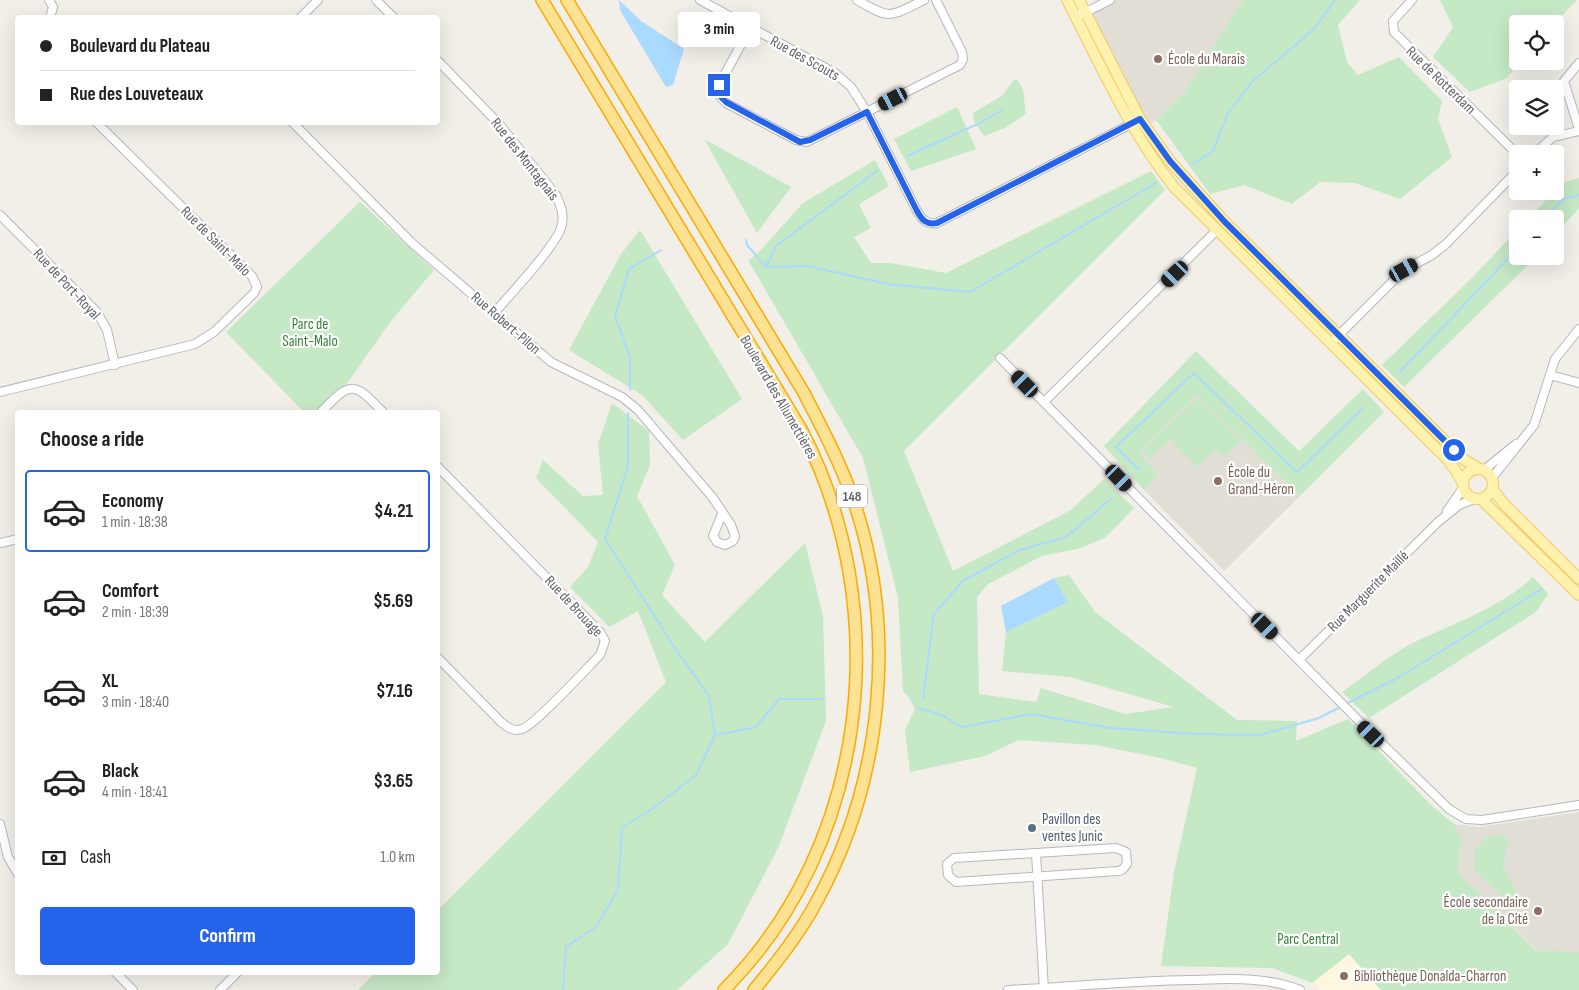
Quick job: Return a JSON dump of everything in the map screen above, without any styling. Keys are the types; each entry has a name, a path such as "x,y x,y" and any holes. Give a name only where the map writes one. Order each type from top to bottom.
{"highway":[{"name":"Boulevard des Allumettières","path":"542,0 810,446 837,516 850,576 856,632 856,687 850,742 841,783 823,837 798,887 760,947 724,990"},
{"name":"Boulevard des Allumettières","path":"567,0 804,393 835,453 853,499 870,562 878,637 878,688 872,740 860,794 843,844 818,899 788,946 754,990"},
{"path":"570,48 590,39"}],"main road":[{"path":"1067,0 1081,15 1140,119 1162,152 1224,221 1463,459 1481,469 1503,502 1579,579"},
{"path":"1079,0 1081,15 1130,124 1150,156 1174,187 1447,460 1465,493 1478,499 1579,595"},
{"path":"1462,485 1467,472 1481,469"},
{"path":"1478,499 1486,497 1492,483"}],"street":[{"path":"49,0 53,8 51,15"},
{"path":"303,15 318,0"},
{"path":"376,0 391,15"},
{"name":"Rue des Scouts","path":"700,0 840,77 855,92 917,211 923,220 930,224 937,223 1140,119"},
{"path":"857,0 880,14 890,16 924,0"},
{"path":"750,28 719,85 718,94 726,102 803,142 867,112 962,62 962,52 936,0"},
{"path":"1081,15 1110,0"},
{"name":"Rue de Rotterdam","path":"1412,0 1393,20 1394,32 1509,146"},
{"name":"Rue des Montagnais","path":"440,63 500,125 556,195 562,207 561,229 554,240 494,313"},
{"path":"1544,145 1553,137 1579,130 1564,81 1579,63"},
{"name":"Rue de Saint-Malo","path":"0,392 181,349 205,339 254,293 256,282 99,125"},
{"name":"Rue Robert-Pilon","path":"295,125 412,243 551,362 614,392 633,405 649,421 713,498 722,514"},
{"path":"1330,344 1404,270 1432,255 1446,244 1509,179"},
{"name":"Rue de Port-Royal","path":"0,215 97,312 107,330 115,365"},
{"path":"1044,402 1217,230"},
{"path":"1492,483 1538,417 1550,375 1560,351 1579,329"},
{"path":"1000,358 1427,789 1460,816 1482,820 1579,805"},
{"path":"1550,375 1579,383"},
{"path":"322,410 342,391 352,388 363,392 382,410"},
{"path":"1481,469 1522,440"},
{"name":"Rue de Brouage","path":"440,470 600,632 605,641 600,655 532,723 517,730 512,730 501,722 440,660"},
{"name":"Rue Marguerite Maillé","path":"1438,522 1462,485"},
{"name":"Rue Marguerite Maillé","path":"1299,660 1438,522 1459,505 1478,499"},
{"path":"0,543 15,540"},
{"path":"0,824 8,857 15,869"},
{"path":"1116,848 1126,852 1127,864 1122,870 1037,876 956,882 948,875 947,864 954,858 1116,848"},
{"path":"1036,853 1044,989"},
{"path":"118,975 133,990"},
{"path":"220,990 235,975"},
{"path":"1008,990 1044,989 1111,982 1224,979 1281,983 1300,990"}],"shaded area":[{"name":"École du Marais","path":"1110,0 1243,0 1184,93 1145,128 1086,13"},
{"name":"École du Grand-Héron","path":"1197,395 1300,496 1224,571 1143,489 1158,474 1139,452"},
{"name":"École secondaire de la Cité","path":"1579,812 1579,952 1536,950 1457,872 1461,841 1454,824 1479,827"},
{"path":"1349,954 1381,990 1320,990 1312,983"}],"green space":[{"path":"1243,0 1360,0 1338,25 1347,62 1358,75 1399,57 1442,101 1438,119 1452,157 1400,199 1355,183 1320,182 1292,204 1244,185 1210,194 1156,120 1184,93"},
{"path":"1440,0 1577,0 1563,15 1509,15 1509,70 1513,70 1507,78 1470,92 1433,57 1453,27"},
{"path":"1017,79 1023,90 1026,114 1005,128 984,136 973,120 974,112 1002,96 1013,81"},
{"path":"957,107 976,149 911,171 894,139"},
{"path":"704,139 791,187 757,233"},
{"name":"Parc Central","path":"875,160 889,186 859,204 871,228 854,237 871,263 891,263 946,273 1151,171 1165,190 904,451 953,571 1071,510 1104,479 1134,508 1106,537 1081,548 1042,556 988,584 977,597 979,694 1036,702 1041,688 1125,714 1174,707 1070,677 1002,671 1006,632 1068,602 1054,578 1069,575 1095,612 1237,720 1297,721 1296,741 1348,719 1430,804 1454,824 1461,840 1457,872 1535,950 1579,952 1579,990 1381,990 1349,954 1312,983 1272,968 1161,966 1174,872 1197,768 1161,758 1095,745 1019,740 985,756 910,772 905,730 915,709 909,697 903,691 898,598 863,458 748,260 757,254 803,203"},
{"path":"1579,178 1579,208 1564,225 1564,210 1536,210 1546,200 1564,200 1564,182"},
{"name":"Parc de Saint-Malo","path":"360,202 434,270 391,321 348,382 316,410 302,410 226,332"},
{"path":"640,230 742,399 683,440 642,395 569,350 621,254"},
{"path":"1509,239 1509,265 1528,265 1404,387 1382,365 1473,277"},
{"path":"1196,351 1299,451 1363,389 1384,412 1300,496 1197,395 1139,452 1158,474 1143,489 1104,446"},
{"path":"1198,398 1241,441 1224,457 1216,449 1197,467 1170,439 1150,458 1143,450"},
{"path":"612,403 649,431 650,465 637,496 675,565 662,595 705,642 805,543 823,616 826,721 778,848 728,944 677,990 358,990 373,975 440,975 440,908 666,682 638,611 609,627 570,587 588,567 598,542 536,478 543,460 583,496 603,495 598,444"},
{"path":"1533,577 1548,594 1536,612 1369,718 1342,692 1409,645 1493,605 1520,588"},
{"path":"1503,834 1508,841 1503,868 1524,907 1519,912 1474,870 1475,850 1486,837"}],"water":[{"path":"619,0 641,21 684,49 673,85 666,87 620,10"},
{"path":"1054,578 1068,602 1006,632 1001,606"}],"waterway":[{"path":"1193,164 1213,151 1228,113 1253,81 1315,28 1335,0"},
{"path":"907,156 982,122 1002,110"},
{"path":"766,266 776,246 877,171"},
{"path":"746,240 747,245 766,267 808,266 887,284 970,292 1156,183"},
{"path":"1553,210 1563,199 1579,195"},
{"path":"630,390 630,358 615,316 629,269 661,250"},
{"path":"1400,372 1509,257"},
{"path":"1139,470 1116,447 1194,373 1297,472 1363,408"},
{"path":"628,413 628,466 605,539 677,651 709,696 715,735"},
{"path":"923,698 934,614 964,580 1020,550 1066,537 1111,499"},
{"path":"1346,704 1396,679 1542,589"},
{"path":"563,990 566,947 596,927 618,890 622,828 655,807 696,775 715,735 756,727 779,699 822,699"},
{"path":"919,708 941,715 962,727 1031,714 1110,728 1195,734 1260,735 1319,718 1342,706"}],"place":[{"name":"École du Marais","path":"1158,59"},
{"name":"École du Grand-Héron","path":"1218,481"},
{"name":"Pavillon des ventes Junic","path":"1032,828"},
{"name":"École secondaire de la Cité","path":"1538,911"},
{"name":"Bibliothèque Donalda-Charron","path":"1344,976"}],"route":[{"path":"719,85 718,94 726,102 800,142 810,140 867,112 917,211 923,220 930,224 937,223 1140,119 1170,161 1224,221 1454,450"}]}
